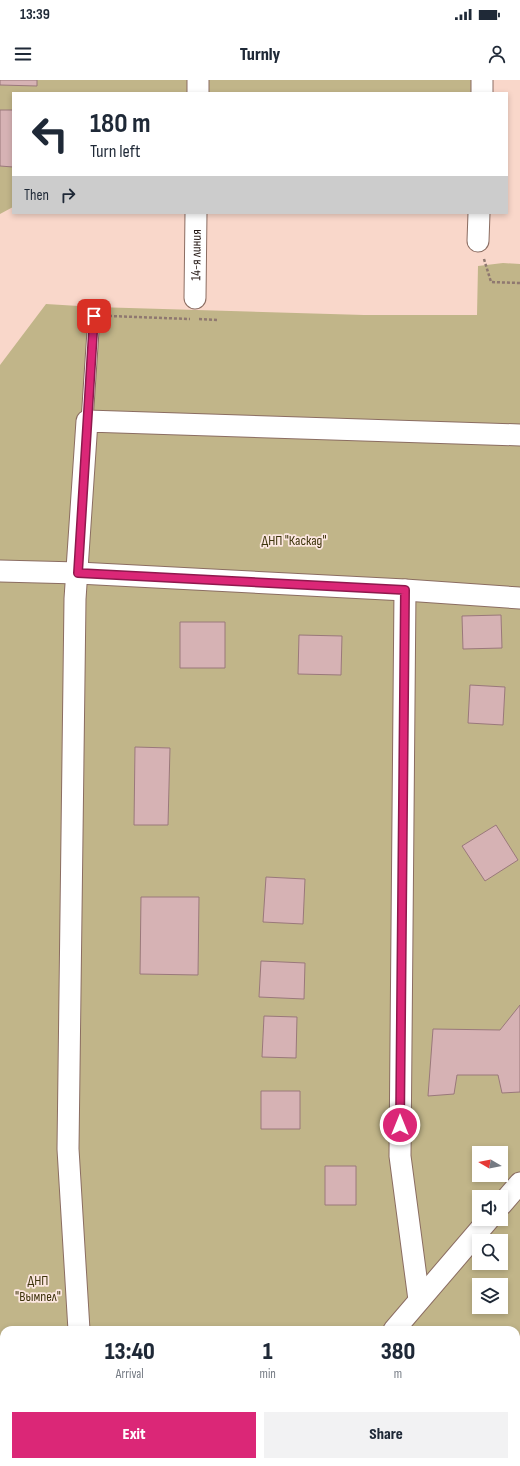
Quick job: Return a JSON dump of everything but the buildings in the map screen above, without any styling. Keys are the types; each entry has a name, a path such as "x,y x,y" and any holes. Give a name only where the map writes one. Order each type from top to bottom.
{"street":[{"path":"198,80 198,92"},
{"path":"482,80 482,92"},
{"name":"14-я линия","path":"195,298 196,214"},
{"path":"478,214 478,241"},
{"path":"79,1326 68,1149 75,599 78,573 87,421 520,435"},
{"path":"0,571 78,573 405,590 520,598"},
{"path":"405,590 400,1156 419,1300"},
{"path":"508,1197 520,1183"},
{"path":"397,1326 483,1226"}],"lane":[{"path":"87,421 94,316"}],"path":[{"path":"478,241 491,282 520,283"},
{"path":"94,316 217,320"}],"green space":[{"path":"0,80 482,80 482,92 12,92 12,208 0,214"},
{"name":"ДНП \"Каскад\"","path":"503,263 520,264 520,1326 0,1326 0,365 46,304 95,307 364,315 477,315 478,266"}],"route":[{"path":"94,316 78,573 405,590 400,1125"}],"park label":[{"name":"ДНП \"Вымпел\"","path":"38,1288"}]}
